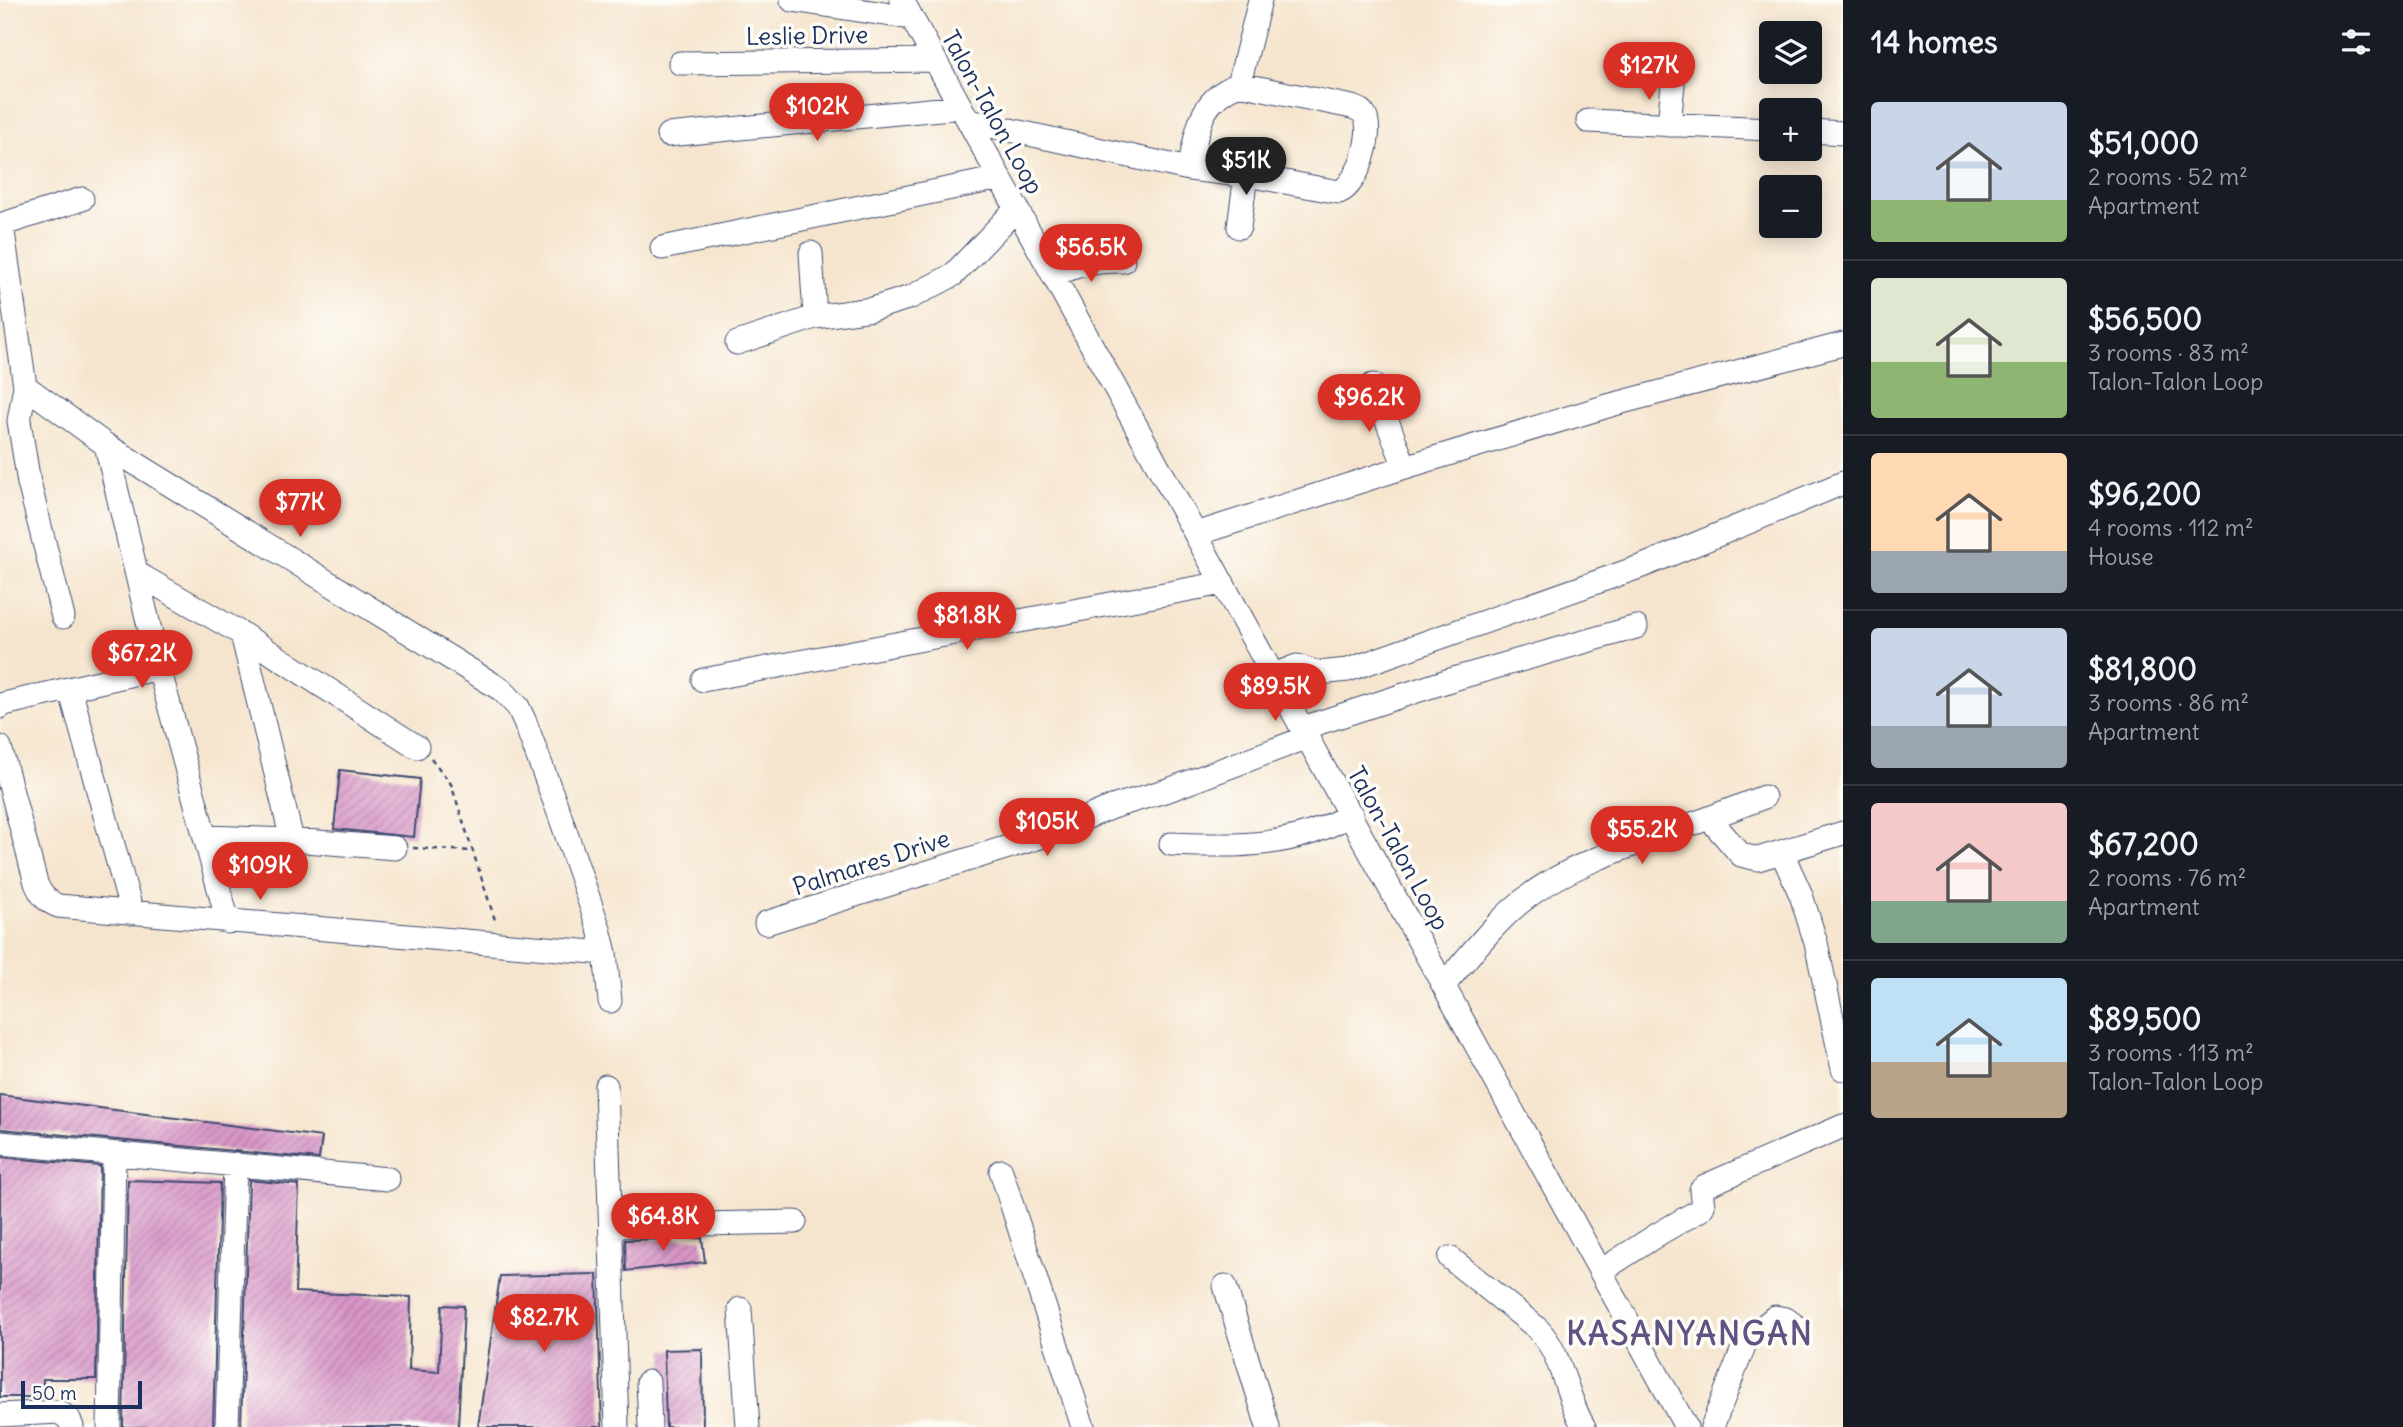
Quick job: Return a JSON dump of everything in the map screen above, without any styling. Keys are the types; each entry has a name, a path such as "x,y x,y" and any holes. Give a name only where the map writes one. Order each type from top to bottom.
{"street":[{"path":"792,0 906,9"},
{"path":"1239,84 1260,0"},
{"name":"Talon-Talon Loop","path":"906,9 1686,1427"},
{"name":"Leslie Drive","path":"680,63 935,60"},
{"path":"668,135 965,114 1189,169 1246,175 1329,191 1343,191 1350,185 1357,171 1366,142 1366,117 1362,111 1352,107 1239,84 1223,91 1210,102 1202,115 1189,169"},
{"path":"1669,125 1673,84"},
{"path":"1588,121 1759,129"},
{"path":"1822,132 1843,133"},
{"path":"1239,227 1246,175"},
{"path":"662,248 1000,178"},
{"path":"63,617 29,483 19,421 25,386 1,225 82,199"},
{"path":"737,343 816,317 872,309 911,297 953,275 1017,208"},
{"path":"811,253 816,317"},
{"path":"1054,275 1079,264 1100,260 1123,261"},
{"path":"1196,534 1405,467 1623,402 1843,344"},
{"path":"25,386 106,445 502,690 518,707 526,722 594,916 605,953 610,1001"},
{"path":"1373,386 1405,467"},
{"path":"106,445 159,668 228,922"},
{"path":"1274,675 1297,666 1319,673 1348,670 1645,565 1843,483"},
{"path":"138,574 242,635 417,747"},
{"path":"703,680 1223,583"},
{"name":"Palmares Drive","path":"766,923 1040,837 1112,807 1171,789 1305,733 1437,683 1636,627"},
{"path":"242,635 292,840"},
{"path":"0,707 159,668"},
{"path":"70,689 132,913"},
{"path":"0,747 36,883 41,895 58,906 605,953"},
{"path":"1444,985 1504,919 1529,896 1563,874 1764,797"},
{"path":"1171,845 1224,847 1288,841 1311,834 1351,814"},
{"path":"1709,818 1733,848 1747,858 1758,859 1782,853 1843,833"},
{"path":"205,837 395,848"},
{"path":"1782,853 1801,895 1835,1001 1843,1069"},
{"path":"606,1086 617,1427"},
{"path":"1601,1271 1700,1210 1703,1206 1701,1190 1705,1186 1843,1126"},
{"path":"0,1143 388,1179"},
{"path":"109,1427 114,1154"},
{"path":"227,1427 235,1164"},
{"path":"1001,1171 1083,1427"},
{"path":"611,1226 795,1223"},
{"path":"1450,1258 1548,1339 1567,1391 1584,1427"},
{"path":"1225,1286 1268,1427"},
{"path":"740,1309 748,1427"},
{"path":"1712,1427 1750,1336 1775,1317 1786,1319 1797,1326"},
{"path":"648,1382 650,1427"},
{"path":"0,1415 59,1412 69,1419 72,1427"}],"path":[{"path":"417,747 436,762 451,784 502,943"},
{"path":"395,848 472,850"}],"building":[{"path":"340,770 420,779 414,837 334,829"},
{"path":"0,1095 322,1137 319,1159 0,1129"},
{"path":"0,1157 100,1166 96,1379 43,1379 43,1397 0,1397"},
{"path":"128,1180 220,1183 213,1427 123,1427"},
{"path":"249,1180 299,1185 295,1292 411,1297 409,1370 439,1372 442,1305 464,1306 458,1427 241,1427"},
{"path":"702,1238 705,1262 626,1271 625,1240"},
{"path":"597,1274 602,1427 478,1427 500,1276"},
{"path":"702,1349 703,1427 666,1427 664,1350"}],"district":[{"name":"KASANYANGAN","path":"1690,1333"}]}
